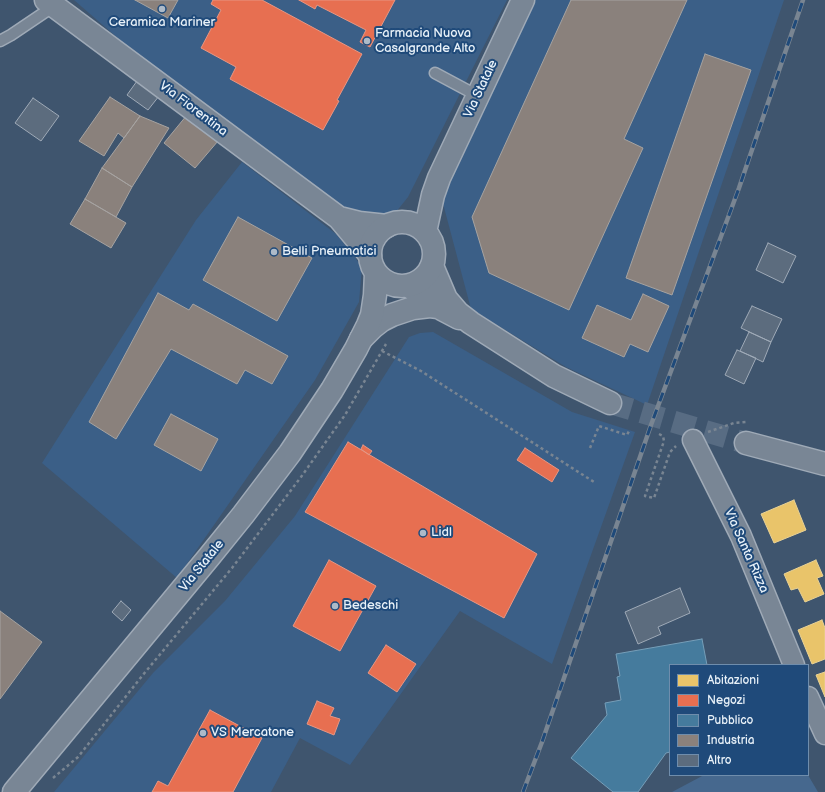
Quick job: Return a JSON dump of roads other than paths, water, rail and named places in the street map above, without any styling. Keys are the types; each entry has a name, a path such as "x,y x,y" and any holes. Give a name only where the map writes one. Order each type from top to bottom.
{"main road":[{"name":"Via Statale","path":"425,232 433,195 439,178 523,0"},
{"name":"Via Fiorentina","path":"50,3 339,218 373,264"},
{"name":"Via Statale","path":"365,332 372,315 375,295 373,264 370,249 374,238 382,229 394,224 439,178"},
{"name":"Via Fiorentina","path":"339,218 359,223 394,224"},
{"path":"394,224 410,223 418,226 429,236 434,248 434,260 432,266 446,299 458,313 471,323 554,376 610,403"},
{"path":"373,264 381,279 388,284 407,286 438,307 471,323"},
{"name":"Via Statale","path":"14,792 243,516 310,424 336,383 365,332 385,305 407,286 420,281 425,277 432,266"},
{"path":"365,332 392,315 413,308 430,306 438,307"},
{"path":"746,443 825,464"}],"street":[{"name":"Via Santa Rizza","path":"685,443 740,536 794,664"},
{"path":"809,699 825,733"}],"lane":[{"path":"0,41 11,35 50,3"},
{"path":"435,73 478,96"}],"tunnel":[{"path":"610,403 746,443"}],"railway":[{"path":"523,792 542,742 651,425 739,188 803,0"}],"place":[{"name":"Ceramica Mariner","path":"162,9"},
{"name":"Farmacia Nuova Casalgrande Alto","path":"367,41"},
{"name":"Belli Pneumatici","path":"274,252"},
{"name":"Lidl","path":"423,533"},
{"name":"Bedeschi","path":"335,606"},
{"name":"VS Mercatone","path":"203,733"}]}
